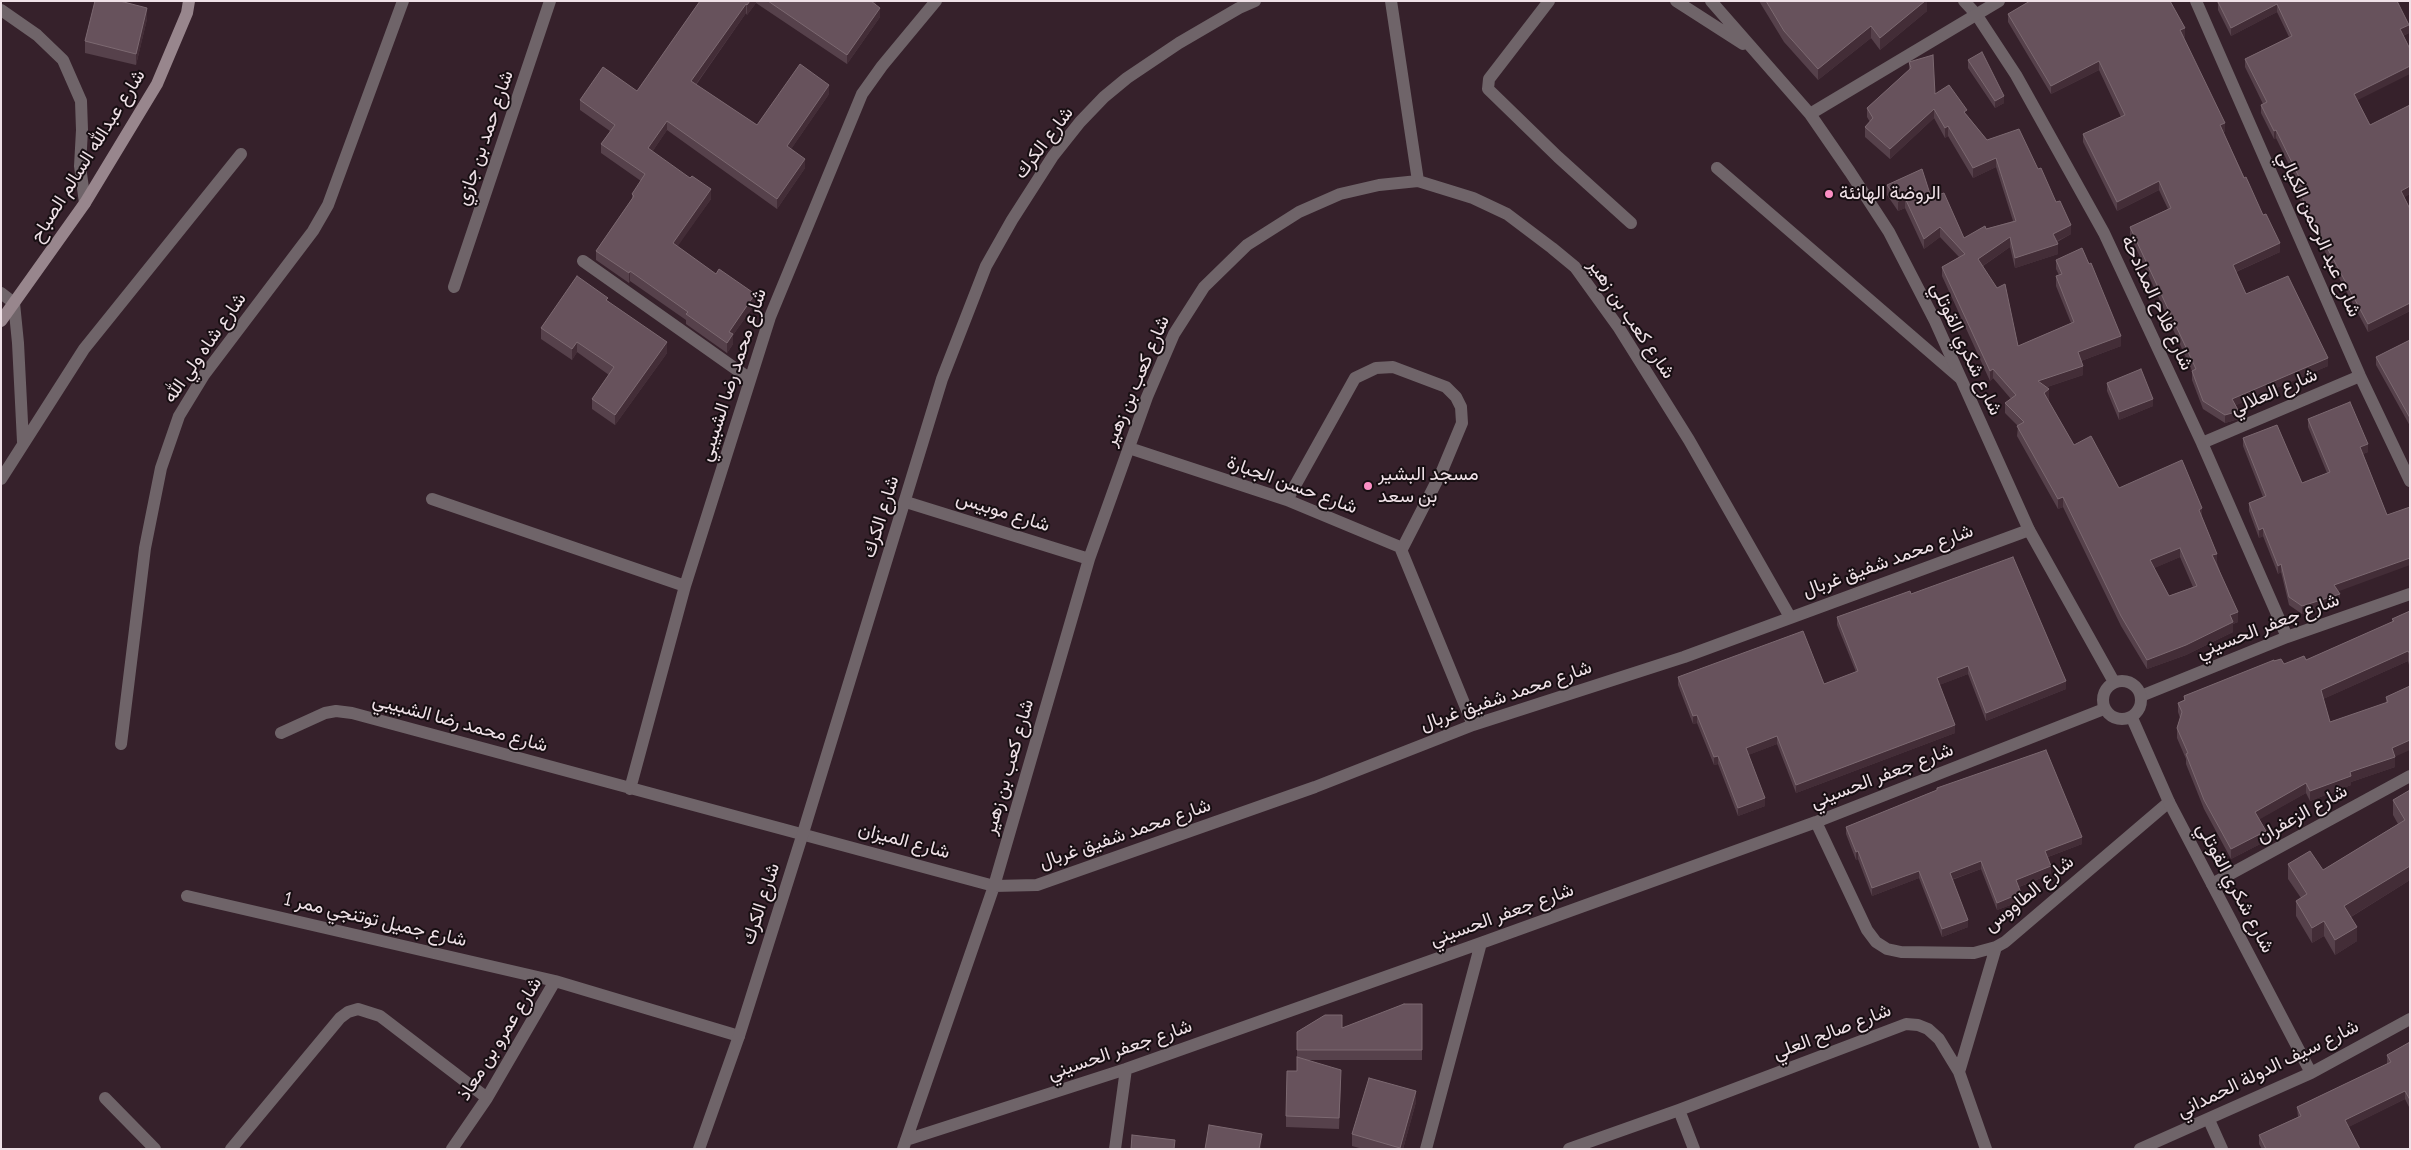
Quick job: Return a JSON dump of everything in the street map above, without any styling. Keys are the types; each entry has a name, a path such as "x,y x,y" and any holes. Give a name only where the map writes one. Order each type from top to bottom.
{"main road":[{"name":"شارع عبدالله السالم الصباح","path":"1,321 85,203 157,84 187,13 189,1"}],"street":[{"name":"شارع شاه ولي الله","path":"121,744 145,548 162,468 174,430 194,390 313,231 328,205 403,1"},
{"name":"شارع حمد بن جازي","path":"454,287 550,1"},
{"name":"شارع محمد رضا الشبيبي","path":"630,789 685,586 770,317 862,94 882,66 936,1"},
{"name":"شارع الكرك","path":"699,1149 739,1036 804,833 942,379 986,266 1012,220 1053,156 1080,122 1127,78 1188,38 1239,8 1255,1"},
{"path":"1391,1 1418,181"},
{"path":"1549,1 1490,79 1488,89 1558,157 1631,223"},
{"name":"شارع شكري القوتلي","path":"1676,1 1754,50"},
{"name":"شارع شكري القوتلي","path":"1711,1 1810,114 1888,232 1935,321 2029,530 2114,682"},
{"name":"شارع فلاح المدادحة","path":"1964,1 1976,14 2016,74 2104,233 2202,443 2287,637"},
{"path":"1810,114 1999,1"},
{"name":"شارع عبد الرحمن الكيالي","path":"2196,1 2360,376 2410,481"},
{"path":"1,10 36,35 63,60 78,92 81,101 82,130 80,166 85,203"},
{"path":"1,479 84,349 241,154"},
{"path":"1717,168 1960,378"},
{"name":"شارع كعب بن زهير","path":"905,1144 994,886 1088,559 1147,397 1174,334 1204,287 1247,246 1299,212 1340,194 1379,185 1418,181 1473,198 1507,214 1575,267 1619,328 1689,440 1790,617"},
{"path":"582,261 750,379"},
{"path":"1,293 14,304 18,342 23,442"},
{"path":"1287,500 1355,378 1376,368 1393,367 1446,387 1456,397 1461,407 1462,423 1438,479 1402,549 1473,725"},
{"name":"شارع العلالي","path":"2202,443 2360,376"},
{"name":"شارع حسن الجبارة","path":"1129,448 1287,500 1402,549"},
{"path":"432,499 685,586"},
{"name":"شارع موبيس","path":"906,502 1088,559"},
{"name":"شارع محمد شفيق غربال","path":"994,886 1023,886 1047,883 1315,787 1473,725 1684,657 2029,530"},
{"name":"شارع جعفر الحسيني","path":"2141,696 2287,637 2410,594"},
{"path":"2121,681 2134,685 2141,696 2141,706 2132,718 2116,719 2104,709 2104,693 2114,682 2121,681"},
{"name":"شارع جعفر الحسيني","path":"905,1144 1126,1069 1816,822 2104,709"},
{"name":"شارع محمد رضا الشبيبي","path":"281,732 325,713 352,713 630,789 804,833"},
{"name":"شارع شكري القوتلي","path":"2132,718 2169,802 2311,1073"},
{"name":"شارع الزعفران","path":"2212,884 2410,776"},
{"name":"شارع الطاووس","path":"1816,822 1867,930 1876,942 1887,950 1901,952 1974,954 1996,947 2169,802"},
{"name":"شارع الميزان","path":"804,833 994,886"},
{"name":"شارع جميل توتنجي ممر 1","path":"186,896 555,981"},
{"path":"1426,1149 1481,943"},
{"path":"1959,1072 1996,947"},
{"name":"شارع عمرو بن معاذ","path":"452,1149 487,1098 555,981 739,1036"},
{"path":"231,1149 340,1018 348,1012 358,1009 380,1016 487,1098"},
{"name":"شارع سيف الدولة الحمداني","path":"2140,1149 2209,1120 2311,1073 2410,1019"},
{"name":"شارع صالح العلي","path":"1569,1149 1679,1110 1906,1024 1918,1025 1934,1034 1959,1072 1986,1149"},
{"path":"1115,1149 1126,1069"},
{"path":"105,1098 155,1149"},
{"path":"1679,1110 1694,1149"},
{"path":"2209,1120 2222,1149"}],"building":[{"path":"95,1 120,1 147,8 136,54 85,41"},
{"path":"700,1 750,1 691,81 757,125 800,64 829,85 787,146 805,159 777,199 667,121 648,148 690,178 692,176 711,189 673,243 716,274 719,269 755,294 729,332 733,334 727,343 686,314 688,312 630,271 629,273 596,251 634,196 632,194 645,174 601,144 615,125 580,100 603,67 637,91"},
{"path":"768,1 871,1 880,8 847,55"},
{"path":"1766,1 1925,1 1880,38 1871,26 1818,69 1784,31"},
{"path":"2030,1 2170,1 2185,28 2180,30 2225,123 2220,125 2244,178 2246,177 2263,215 2266,214 2280,243 2233,265 2246,294 2288,276 2328,358 2232,399 2238,410 2232,413 2225,415 2203,401 2192,371 2196,369 2130,227 2171,208 2159,181 2117,202 2083,134 2125,115 2099,61 2051,86 2008,14"},
{"path":"2397,1 2409,25 2400,29 2410,49 2410,66 2354,94 2370,125 2410,105 2410,186 2401,191 2410,209 2410,303 2368,324 2315,225 2297,186 2302,183 2276,130 2274,131 2261,105 2267,102 2245,59 2292,36 2277,4 2231,28 2218,2"},
{"path":"1982,52 2004,96 1995,101 1968,60"},
{"path":"1933,55 1935,94 1949,85 1967,110 1964,112 1987,140 2019,129 2038,169 2041,168 2056,202 2060,201 2071,225 2053,234 2058,244 2015,258 2010,237 1978,259 1997,288 2005,284 2018,346 2074,322 2056,276 2062,274 2056,260 2082,248 2089,264 2091,263 2121,336 2078,352 2083,366 2038,381 2049,389 2044,393 2074,445 2091,436 2119,488 2182,460 2202,508 2199,510 2217,554 2212,555 2238,612 2230,615 2233,622 2186,645 2147,660 2121,616 2063,497 2058,499 2017,426 2024,422 2005,403 2016,395 1993,369 1990,371 1942,267 1965,254 1940,227 1924,239 1905,198 1898,201 1887,185 1922,169 1931,197 1944,193 1964,238 1985,226 1986,229 2016,221 1996,158 1973,168 1948,126 1945,128 1934,109 1890,149 1865,127 1873,118 1867,108 1911,68 1909,62","holes":["2180,548 2197,586 2169,596 2150,560"]},
{"path":"577,276 608,298 606,300 667,342 615,415 592,399 614,367 577,342 572,349 541,328"},
{"path":"2410,340 2410,418 2376,357"},
{"path":"2141,369 2153,399 2119,412 2107,383"},
{"path":"2350,402 2368,444 2360,447 2387,515 2410,507 2410,558 2334,585 2340,594 2302,606 2289,597 2281,564 2278,566 2263,528 2259,530 2249,503 2266,496 2243,438 2277,425 2302,483 2330,472 2308,419"},
{"path":"2013,557 2066,681 1986,713 1968,666 1937,678 1955,725 1796,785 1777,736 1746,748 1765,798 1738,808 1718,756 1714,757 1697,715 1693,716 1678,677 1803,631 1824,684 1858,671 1837,617 1910,591 1911,594"},
{"path":"2410,611 2410,654 2408,651 2321,690 2330,722 2388,702 2386,697 2410,686 2410,740 2392,748 2395,757 2350,772 2351,776 2310,791 2306,783 2255,812 2266,831 2231,849 2204,800 2186,754 2188,753 2177,728 2182,712 2178,703 2185,700 2184,696 2274,660 2281,659 2284,664 2304,656 2306,660 2394,621 2392,619"},
{"path":"2046,750 2082,837 2045,851 2051,866 2016,880 2021,893 1997,903 1981,861 1950,873 1968,920 1942,929 1919,871 1872,888 1858,851 1856,852 1846,827 1937,790 1937,788"},
{"path":"2410,790 2410,866 2344,906 2357,927 2335,940 2324,921 2312,928 2296,901 2307,894 2288,864 2310,851 2323,870 2405,820 2393,800"},
{"path":"1404,1004 1422,1004 1422,1050 1297,1050 1297,1032 1325,1015 1342,1015 1342,1028"},
{"path":"2410,1042 2410,1100 2405,1091 2345,1120 2360,1149 2266,1149 2259,1135 2301,1116 2297,1107 2391,1062 2387,1055"},
{"path":"1297,1057 1341,1070 1339,1118 1286,1116 1287,1071 1297,1071"},
{"path":"1369,1078 1416,1091 1400,1148 1352,1134"},
{"path":"1209,1125 1262,1134 1259,1149 1205,1149"},
{"path":"1132,1135 1175,1140 1174,1149 1131,1149"}],"place":[{"name":"الروضة الهانئة","path":"1829,194"},
{"name":"مسجد البشير بن سعد","path":"1368,486"}]}
